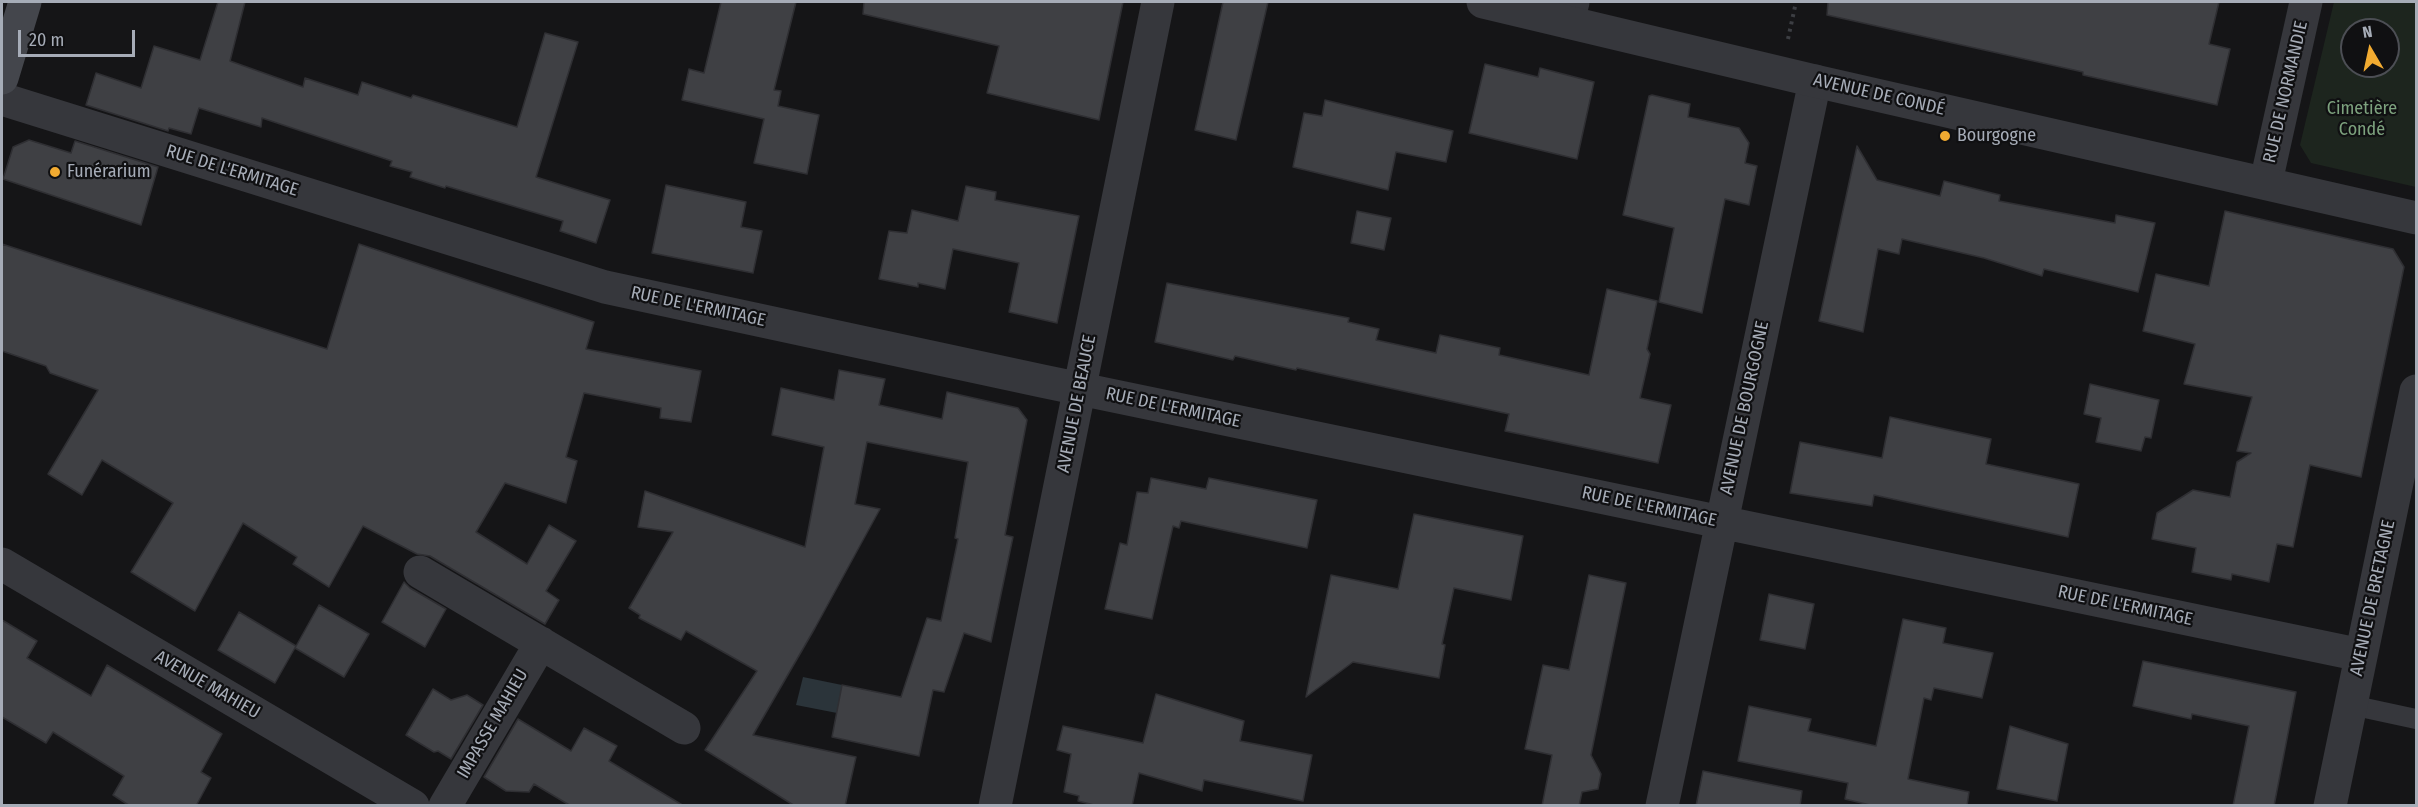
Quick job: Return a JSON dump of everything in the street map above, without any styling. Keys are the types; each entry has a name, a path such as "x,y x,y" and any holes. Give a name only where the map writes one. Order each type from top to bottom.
{"main road":[{"path":"2,78 25,2"}],"street":[{"name":"AVENUE DE BEAUCE","path":"995,806 1158,2"},
{"name":"AVENUE DE CONDÉ","path":"1483,2 1571,12 1815,81 2416,218"},
{"name":"RUE DE NORMANDIE","path":"2266,182 2306,2"},
{"name":"AVENUE DE BOURGOGNE","path":"1662,806 1815,81"},
{"name":"RUE DE L'ERMITAGE","path":"2,99 605,287 1080,389 2361,655"},
{"name":"AVENUE DE BRETAGNE","path":"2330,806 2416,391"},
{"name":"AVENUE MAHIEU","path":"2,564 413,806"},
{"path":"420,572 684,728"},
{"name":"IMPASSE MAHIEU","path":"445,806 541,643"}],"lane":[{"path":"2351,705 2416,719"}],"path":[{"path":"1786,45 1797,2"}],"green space":[{"name":"Cimetière Condé","path":"2334,2 2416,2 2416,187 2311,163 2300,145"}],"shaded area":[{"path":"803,677 842,685 837,713 796,705"}],"building":[{"path":"218,2 245,2 230,61 303,87 305,78 358,95 362,82 517,127 545,33 578,42 536,177 610,200 596,243 560,231 563,221 410,177 412,172 390,166 392,161 262,118 261,127 199,108 191,134 169,128 168,131 86,105 96,73 141,88 154,46 200,60"},
{"path":"721,2 796,2 774,90 781,91 778,106 819,115 807,174 754,163 764,119 682,100 689,69 704,73"},
{"path":"864,2 1123,2 1099,120 987,93 999,46 863,14"},
{"path":"1223,2 1268,2 1236,140 1195,130"},
{"path":"1828,2 2219,2 2209,44 2230,49 2217,105 2083,75 2083,72 1827,15"},
{"path":"1485,64 1538,77 1540,68 1594,82 1577,159 1469,133"},
{"path":"1649,96 1690,104 1688,117 1739,128 1749,143 1745,163 1757,166 1749,205 1725,199 1702,313 1659,302 1674,228 1623,215"},
{"path":"1325,100 1453,131 1446,162 1396,152 1388,190 1293,167 1304,113 1322,116"},
{"path":"29,140 71,153 75,141 158,167 141,225 3,179 13,147"},
{"path":"1857,146 1877,180 1940,196 1944,181 2000,195 1999,201 2115,223 2116,215 2155,223 2138,292 2044,269 2042,276 1984,258 1902,239 1899,254 1878,249 1863,332 1819,321"},
{"path":"666,185 746,202 741,227 762,231 753,273 652,253"},
{"path":"966,186 996,192 995,200 1079,216 1057,323 1009,312 1019,263 953,249 945,289 918,283 918,287 879,279 889,231 907,233 912,210 958,221"},
{"path":"1357,211 1391,218 1384,250 1351,243"},
{"path":"2225,211 2393,249 2404,267 2361,477 2310,465 2293,547 2277,544 2269,582 2232,574 2231,580 2192,572 2196,548 2152,539 2157,513 2193,490 2230,497 2237,462 2251,453 2237,451 2252,397 2184,384 2195,344 2143,331 2156,274 2209,286"},
{"path":"2,244 327,349 359,244 594,322 586,349 701,371 691,422 660,418 661,408 584,393 566,457 577,461 566,503 505,483 476,532 527,564 549,525 576,541 546,591 559,600 545,624 430,556 417,554 363,526 329,587 293,564 297,557 243,523 195,611 131,572 173,503 102,460 82,495 48,474 98,390 50,373 46,366 2,351"},
{"path":"1167,283 1349,318 1348,322 1379,329 1376,340 1436,353 1440,335 1500,348 1499,355 1589,375 1607,289 1657,301 1647,349 1650,354 1640,398 1671,405 1658,463 1505,431 1509,414 1297,368 1296,370 1235,356 1233,360 1155,342"},
{"path":"839,370 885,379 879,405 942,419 947,392 1018,408 1027,420 1005,535 1013,537 991,642 964,633 944,692 933,690 919,756 832,737 842,685 901,697 927,618 941,621 958,539 955,538 968,462 867,442 855,504 880,509 753,735 856,757 845,806 795,806 705,750 757,671 686,631 681,640 639,618 640,615 629,608 673,532 638,527 645,491 805,547 824,447 772,435 781,388 834,400"},
{"path":"2090,384 2159,400 2151,438 2145,437 2141,451 2096,442 2101,418 2084,414"},
{"path":"1890,417 1991,439 1986,464 2079,484 2068,537 1874,495 1872,506 1790,493 1800,442 1882,458"},
{"path":"1151,478 1206,489 1209,478 1317,500 1307,548 1181,521 1179,528 1173,526 1152,619 1105,609 1120,543 1127,545 1137,492 1148,493"},
{"path":"1414,514 1523,536 1511,600 1454,588 1442,644 1445,645 1439,678 1353,662 1306,697 1331,575 1398,589"},
{"path":"1589,575 1626,583 1591,755 1601,774 1598,789 1582,792 1579,806 1542,806 1552,755 1525,749 1543,665 1569,670"},
{"path":"404,582 410,588 446,609 425,647 382,622"},
{"path":"1769,594 1814,604 1805,649 1760,640"},
{"path":"319,605 369,634 344,677 295,648"},
{"path":"239,612 296,646 275,683 218,650"},
{"path":"1903,619 1946,628 1943,643 1993,653 1982,698 1934,688 1931,700 1924,698 1908,779 1969,792 1967,806 1874,806 1845,799 1848,783 1738,761 1749,706 1811,719 1808,731 1876,746"},
{"path":"2,620 37,641 27,658 91,696 107,665 222,734 201,772 211,778 196,806 130,806 113,795 124,776 53,732 46,743 2,717"},
{"path":"2143,661 2296,692 2274,806 2233,806 2249,726 2192,714 2191,719 2133,706"},
{"path":"433,689 451,700 467,695 483,705 451,759 438,751 434,752 406,735"},
{"path":"1156,694 1244,721 1240,741 1312,755 1303,801 1204,780 1202,791 1139,773 1132,806 1098,806 1078,801 1079,796 1064,792 1071,754 1057,750 1063,726 1143,743"},
{"path":"518,719 571,751 584,728 617,746 609,761 684,806 571,806 534,784 529,792 506,791 484,777"},
{"path":"2010,726 2068,744 2057,801 1997,789"},
{"path":"1703,771 1802,791 1800,806 1696,806"}],"place":[{"name":"Bourgogne","path":"1945,136"},
{"name":"Funérarium","path":"55,172"}]}
